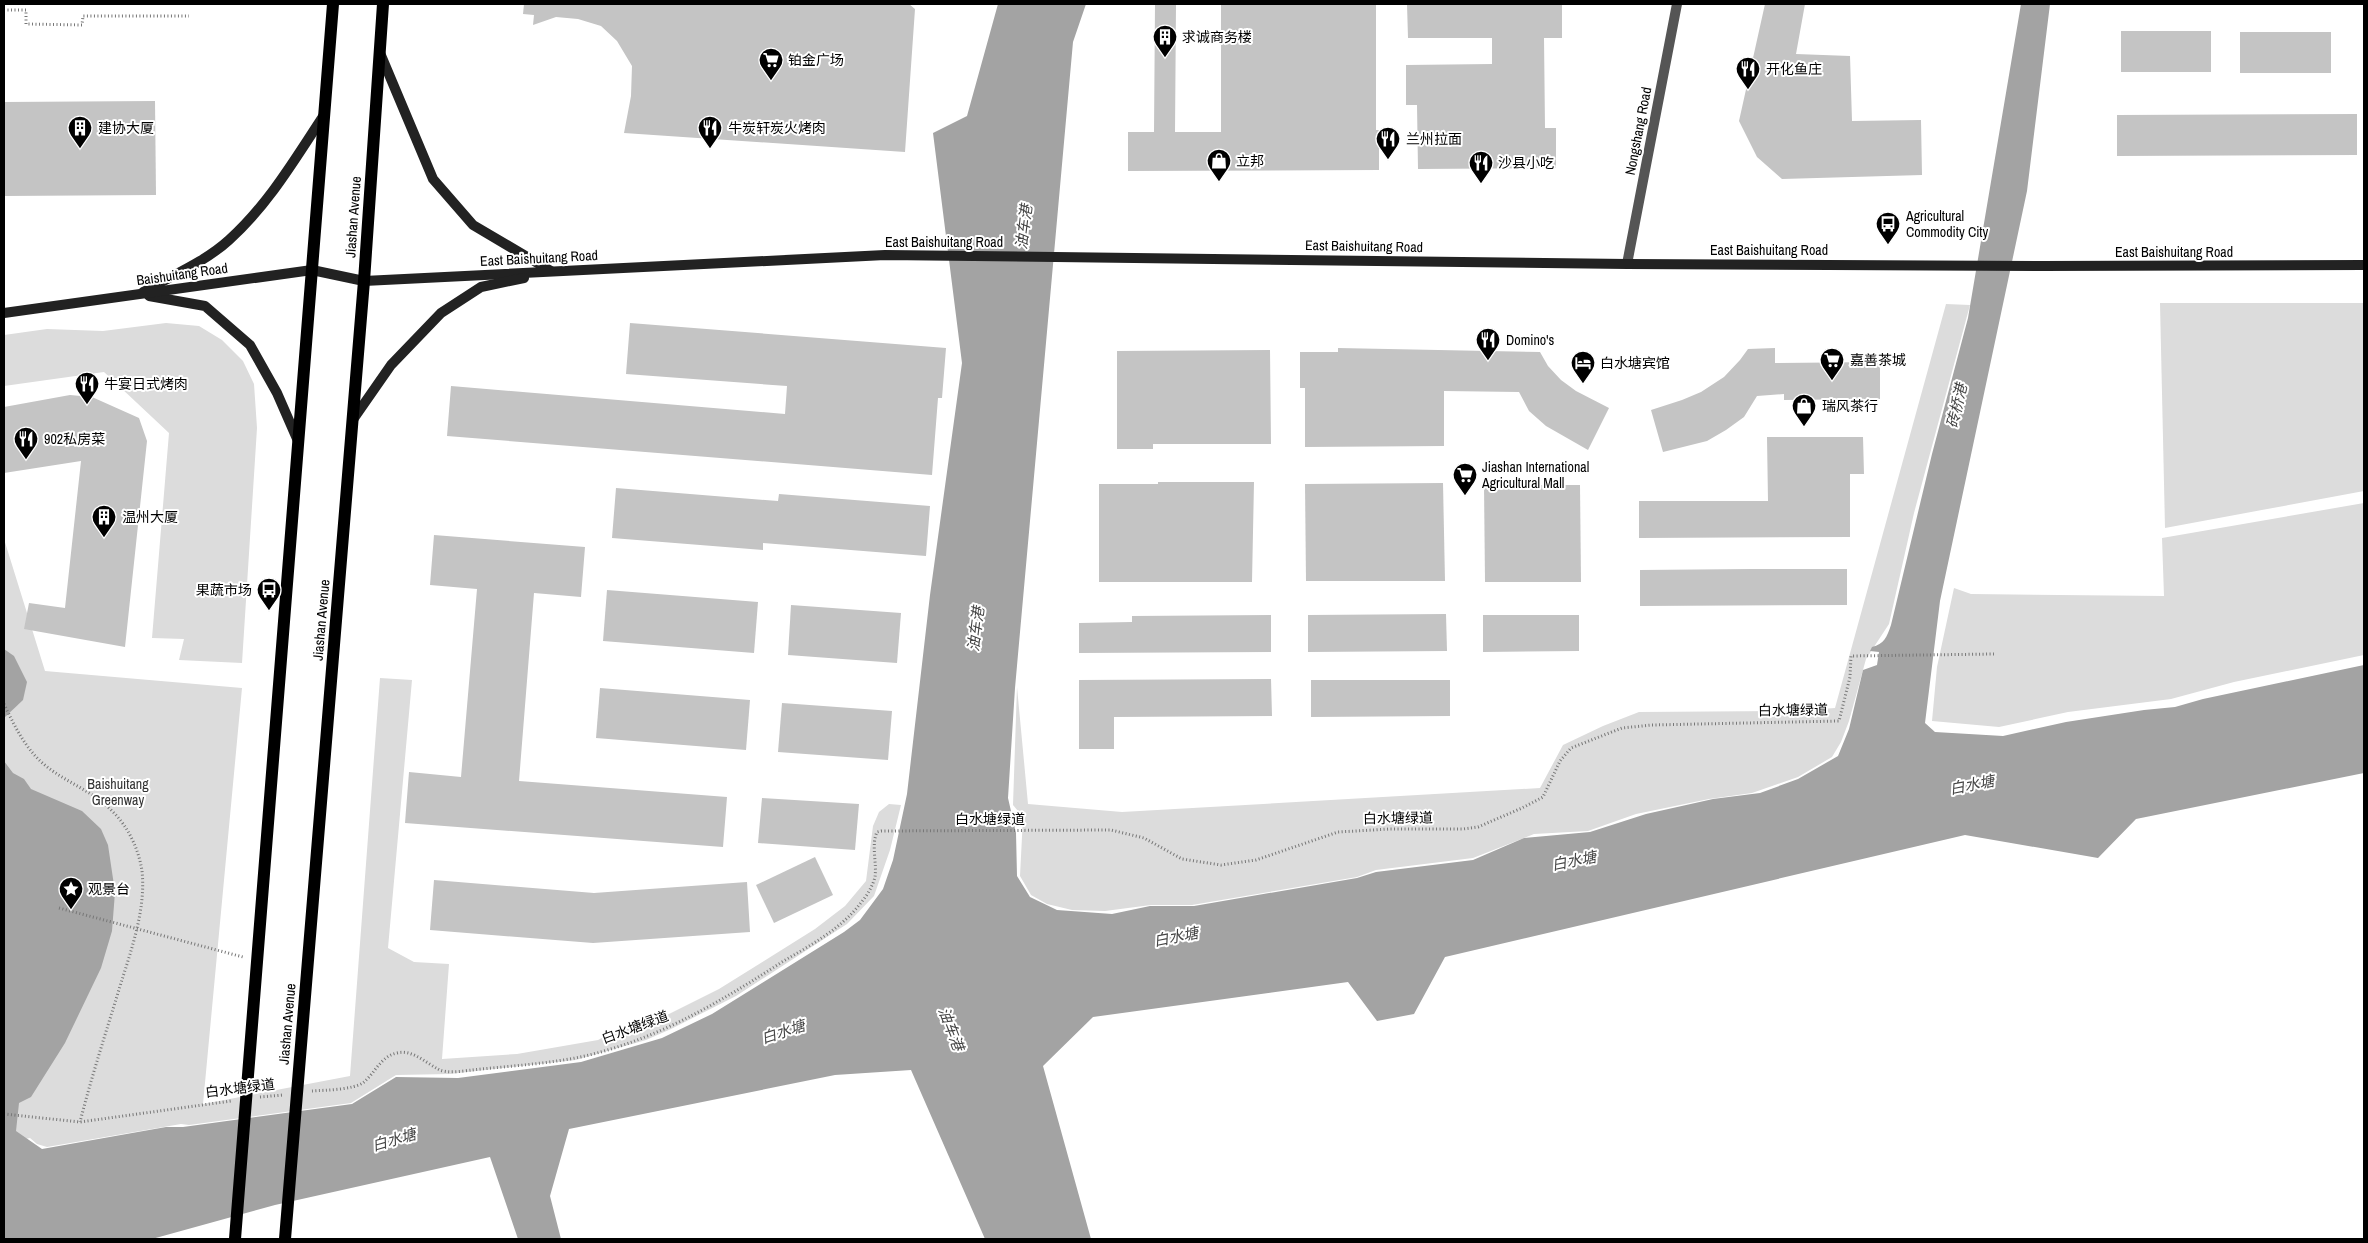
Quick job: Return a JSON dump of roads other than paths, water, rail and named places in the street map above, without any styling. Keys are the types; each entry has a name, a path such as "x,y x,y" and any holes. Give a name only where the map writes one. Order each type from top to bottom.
{"main road":[{"path":"235,1239 333,4"},
{"name":"Jiashan Avenue","path":"285,1239 364,281 383,4"}],"street":[{"name":"Nongshang Road","path":"1627,264 1677,4"},
{"path":"380,53 433,179 474,225 552,271"},
{"path":"138,294 192,264 228,241 277,186 324,115"},
{"name":"East Baishuitang Road","path":"364,281 885,255 1627,264 1950,264 2041,266 2364,264"},
{"name":"Baishuitang Road","path":"4,313 312,270 364,281"},
{"path":"352,421 391,365 441,312 481,288 552,271"},
{"path":"138,294 205,306 250,345 277,393 298,441"}],"water":[{"path":"998,4 1086,4 1073,42 1015,688 1008,798 1016,833 1017,876 1030,897 1057,910 1112,914 1150,906 1194,906 1357,878 1376,872 1473,860 1524,838 1590,832 1646,814 1713,799 1760,793 1798,779 1838,756 1849,729 1863,670 1877,665 1879,652 1870,651 1872,647 1884,639 1891,625 1932,454 1968,318 2021,4 2050,4 2027,191 1940,601 1925,723 1935,732 2003,736 2066,722 2175,707 2203,699 2364,665 2364,773 2136,819 2098,858 1965,835 1445,957 1414,1014 1377,1021 1348,982 1093,1017 1043,1066 1091,1239 985,1239 911,1070 835,1075 569,1129 550,1196 561,1239 518,1239 490,1157 275,1205 152,1239 4,1239 4,761 13,773 24,779 31,789 82,811 101,829 108,845 115,892 112,931 101,968 65,1043 31,1097 19,1103 16,1131 42,1149 166,1127 183,1127 352,1104 396,1077 458,1078 581,1062 662,1038 712,1014 844,932 860,920 883,889 893,860 907,794 930,595 962,363 933,133 967,116"},
{"path":"4,649 14,656 27,682 23,700 4,718"}],"place":[{"name":"求诚商务楼","path":"1165,58"},
{"name":"铂金广场","path":"771,81"},
{"name":"开化鱼庄","path":"1748,90"},
{"name":"建协大厦","path":"80,149"},
{"name":"牛炭轩炭火烤肉","path":"710,149"},
{"name":"兰州拉面","path":"1388,160"},
{"name":"立邦","path":"1219,182"},
{"name":"沙县小吃","path":"1481,184"},
{"name":"Agricultural Commodity City","path":"1888,245"},
{"name":"Domino's","path":"1488,361"},
{"name":"嘉善茶城","path":"1832,381"},
{"name":"白水塘宾馆","path":"1583,384"},
{"name":"牛宴日式烤肉","path":"87,405"},
{"name":"瑞风茶行","path":"1804,427"},
{"name":"902私房菜","path":"26,460"},
{"name":"Jiashan International Agricultural Mall","path":"1465,496"},
{"name":"温州大厦","path":"104,538"},
{"name":"果蔬市场","path":"269,611"},
{"name":"观景台","path":"71,910"}],"water label":[{"name":"油车港","path":"1024,227"},
{"name":"砖桥港","path":"1957,406"},
{"name":"油车港","path":"976,629"},
{"name":"白水塘","path":"1972,785"},
{"name":"白水塘","path":"1574,861"},
{"name":"白水塘","path":"1176,937"},
{"name":"油车港","path":"951,1029"},
{"name":"白水塘","path":"783,1032"},
{"name":"白水塘","path":"394,1140"}],"park label":[{"name":"Baishuitang Greenway","path":"118,792"}]}
